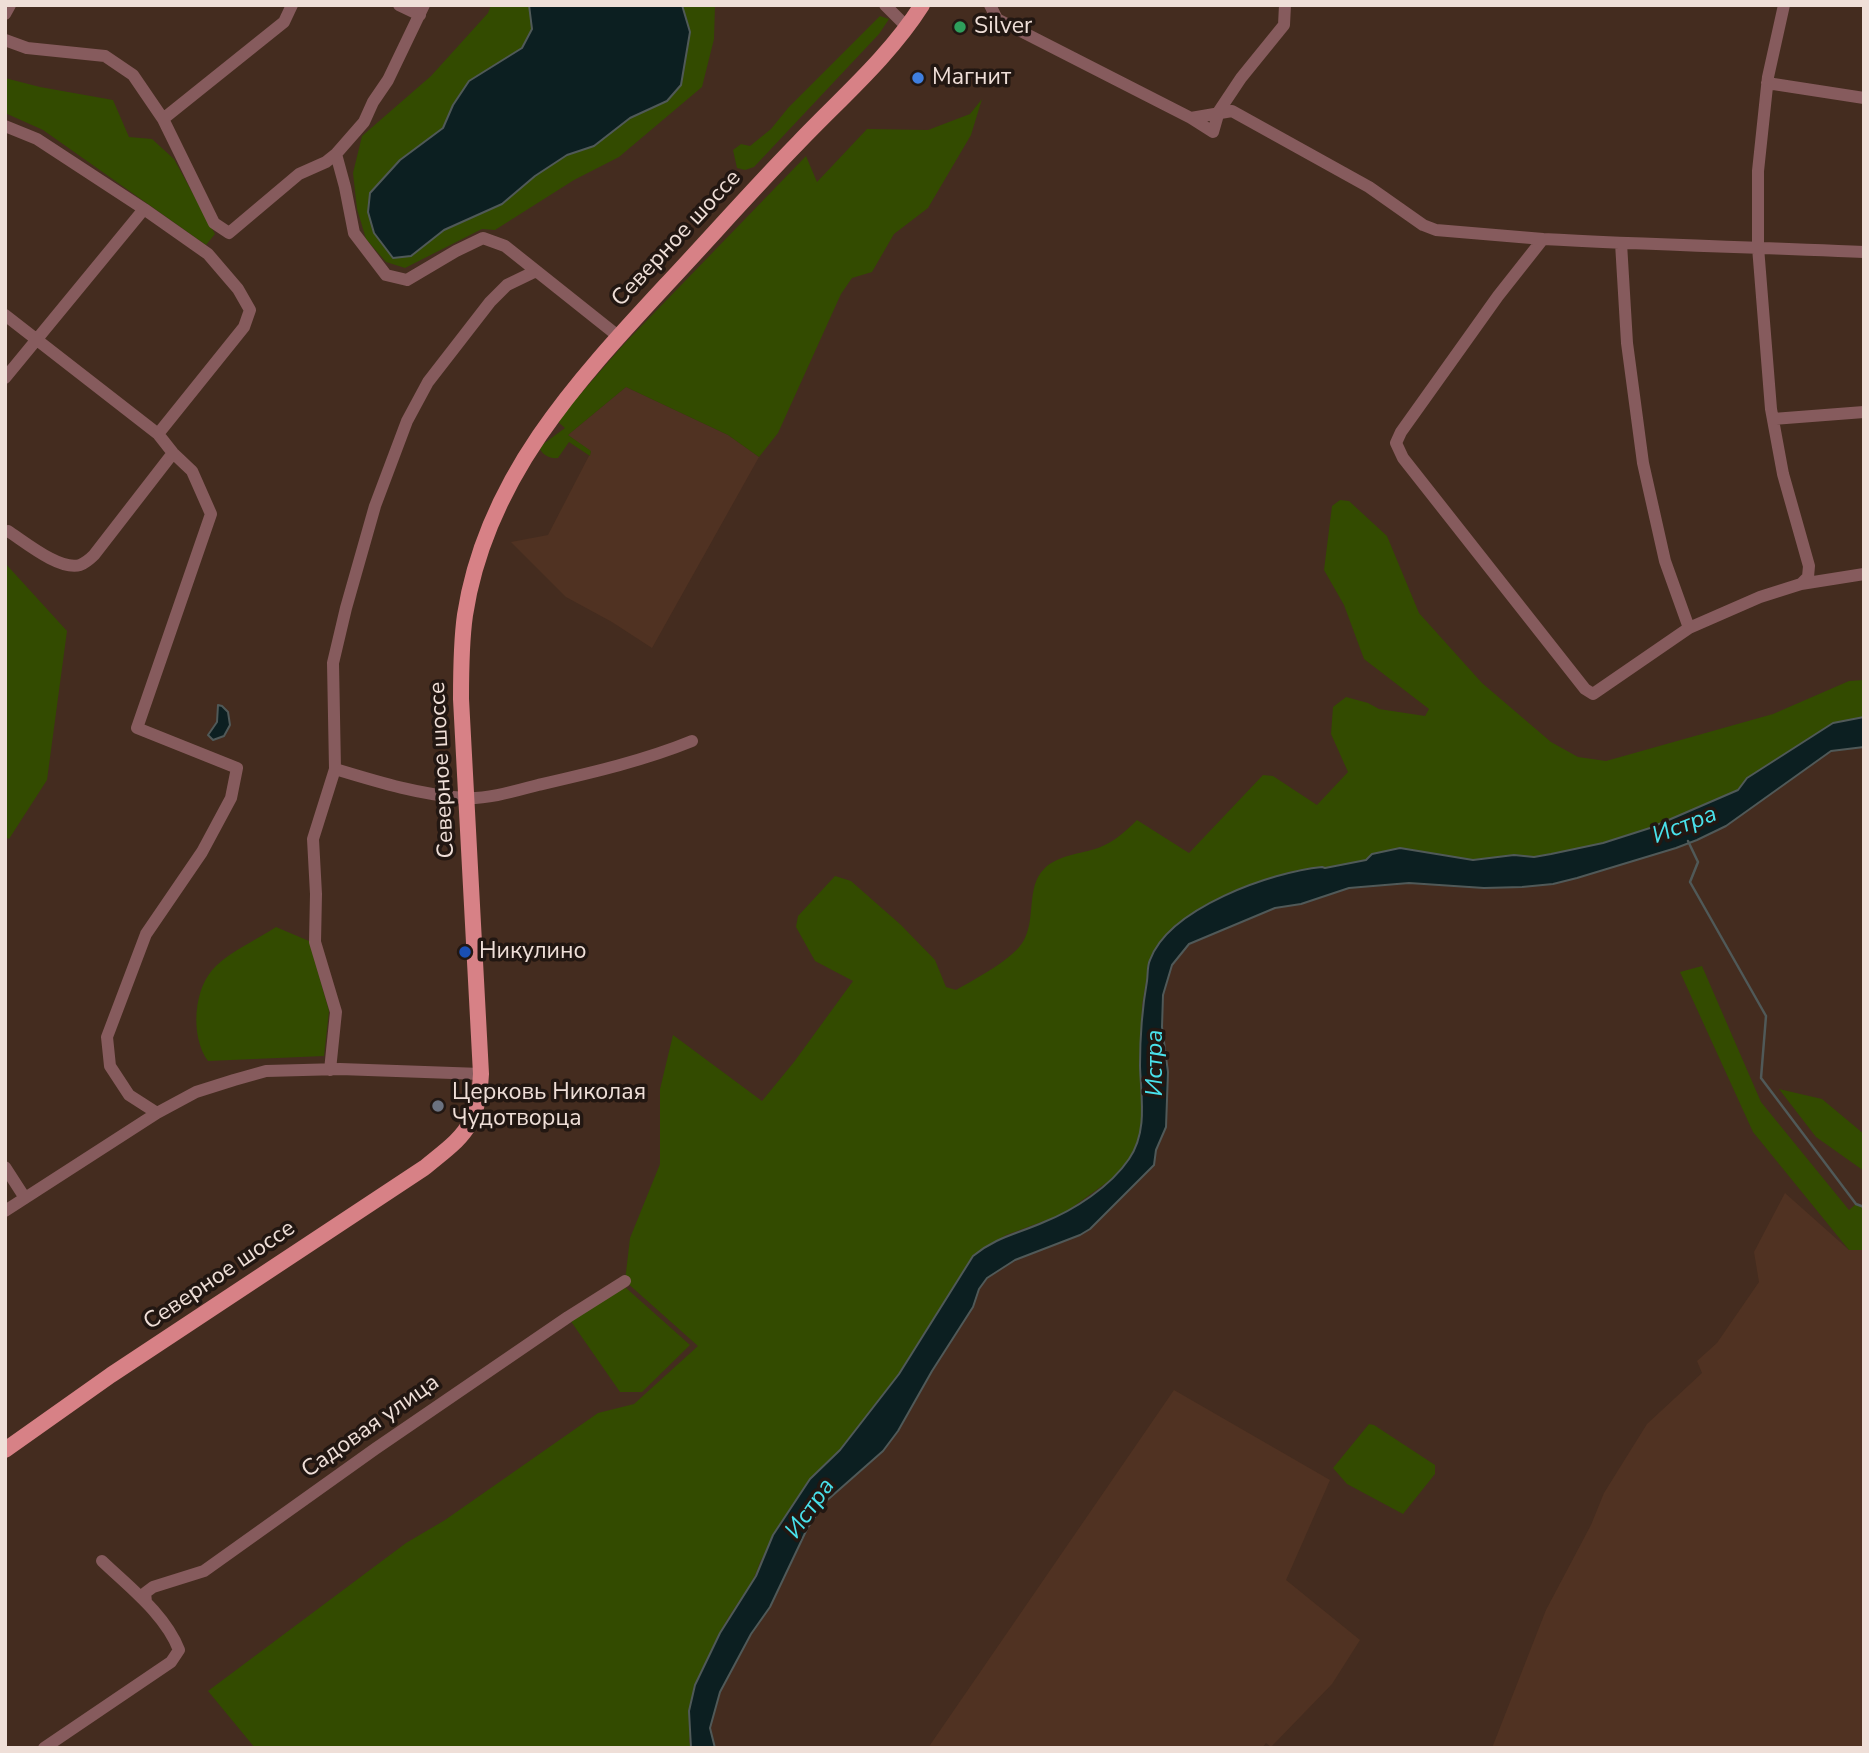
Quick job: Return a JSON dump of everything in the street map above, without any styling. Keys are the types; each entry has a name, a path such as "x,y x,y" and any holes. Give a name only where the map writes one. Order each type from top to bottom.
{"main road":[{"name":"Северное шоссе","path":"5,1450 111,1375 441,1154 465,1131 479,1101 481,1074 461,699 461,654 465,614 475,569 495,516 526,453 557,408 618,337 908,28 922,5"}],"street":[{"path":"5,14 10,5"},
{"path":"163,119 284,22 292,5"},
{"path":"5,40 27,48 105,56 133,75 163,119 214,223 229,233 299,174 326,162 364,122 422,10 399,5"},
{"path":"885,5 908,28"},
{"path":"990,5 997,19 1191,118 1213,132 1219,111 1241,78 1284,25 1285,5"},
{"path":"1784,5 1767,83 1758,171 1758,247 1773,419 1783,474 1808,566 1808,577 1801,584"},
{"path":"1767,83 1864,98"},
{"path":"1191,118 1219,111 1232,111 1369,187 1423,225 1436,230 1543,239 1864,253"},
{"path":"5,126 37,139 208,254 238,289 250,310 244,327 158,434"},
{"path":"336,153 354,233 386,275 407,280 456,250 484,238 505,246 618,337"},
{"path":"5,378 144,209"},
{"path":"1543,239 1498,296 1401,432 1396,443 1403,458 1585,689 1593,694 1689,628 1760,597 1801,584 1864,574"},
{"path":"1621,243 1627,343 1643,463 1665,561 1689,628"},
{"path":"330,1070 336,1012 314,942 316,894 313,839 335,769 333,663 375,506 407,421 428,382 490,302 507,285 536,271"},
{"path":"5,315 158,434 192,471 211,514 137,728 237,768 231,799 202,852 146,934 107,1037 110,1066 129,1095 157,1113"},
{"path":"1773,419 1864,412"},
{"path":"8,531 54,560 71,566 83,564 94,555 173,453"},
{"path":"335,769 405,790 467,798 499,795 591,773 692,741"},
{"path":"5,1212 157,1113 195,1092 266,1071 481,1074"},
{"path":"5,1167 25,1198"},
{"name":"Садовая улица","path":"146,1602 145,1593 153,1587 204,1571 387,1441 625,1281"},
{"path":"44,1748 171,1662 179,1650 174,1638 146,1602 102,1561"}],"shaded area":[{"path":"626,387 728,435 759,457 652,648 566,597 511,542 548,535 591,452 568,435"},
{"path":"1785,1193 1849,1250 1864,1250 1864,1748 1492,1748 1546,1610 1591,1525 1604,1493 1647,1424 1702,1373 1697,1361 1717,1343 1759,1282 1754,1252"},
{"path":"1174,1390 1330,1480 1286,1580 1360,1640 1332,1684 1271,1747 1266,1743 1262,1748 928,1748"}],"green space":[{"path":"491,5 529,5 532,29 522,48 469,81 453,105 443,128 400,160 411,256 444,230 502,204 535,176 567,155 594,146 630,118 667,101 690,32 682,5 715,5 714,39 702,87 619,157 574,180 495,230 482,229 405,268 386,262 366,239 357,209 353,173 362,136 431,76 488,13"},
{"path":"880,16 889,19 879,34 754,167 745,170 737,168 733,150 741,144 750,146 771,129 788,108"},
{"path":"5,78 113,100 129,137 152,139 174,159 215,234 206,245 43,130 5,113"},
{"path":"982,99 971,135 928,208 894,234 872,272 852,278 841,294 778,433 759,457 728,435 626,387 568,435 591,451 590,456 569,442 558,458 549,457 542,452 539,447 565,428 557,421 624,344 806,156 817,182 867,129 928,130 970,114"},
{"path":"1340,500 1349,501 1387,536 1419,613 1482,683 1551,742 1578,757 1606,761 1773,714 1849,681 1864,680 1864,717 1833,723 1747,778 1738,790 1650,828 1603,843 1534,857 1514,855 1473,860 1400,848 1372,854 1366,860 1289,872 1195,911 1150,960 1142,1005 1142,1122 1139,1139 1129,1159 1113,1178 1063,1214 1006,1235 973,1256 899,1374 840,1450 810,1479 760,1562 752,1582 725,1624 715,1647 689,1740 691,1748 255,1748 208,1691 406,1543 445,1520 598,1413 634,1404 698,1346 625,1281 630,1238 660,1164 660,1089 673,1035 762,1101 853,981 815,961 796,927 798,916 835,876 851,881 901,925 935,960 946,987 956,990 993,968 1019,947 1028,931 1038,876 1049,864 1104,846 1137,820 1189,853 1263,775 1273,776 1317,805 1348,772 1331,734 1333,707 1346,697 1379,709 1425,716 1429,709 1364,659 1344,605 1324,570 1332,506"},
{"path":"5,563 67,631 47,780 9,839 5,837"},
{"path":"276,927 309,941 329,1011 324,1056 208,1061 198,1039 197,1012 208,975 237,950"},
{"path":"1702,966 1761,1102 1849,1210 1856,1204 1864,1207 1864,1250 1849,1250 1753,1132 1680,972"},
{"path":"1779,1089 1822,1099 1864,1134 1864,1171 1816,1137"},
{"path":"625,1287 690,1345 642,1392 620,1392 570,1320"},
{"path":"1369,1424 1435,1465 1435,1474 1403,1514 1347,1484 1333,1468"}],"water":[{"path":"529,5 682,5 690,32 681,85 667,101 630,118 594,146 567,155 535,176 502,204 444,230 411,256 393,258 374,233 368,212 370,193 400,160 443,128 453,105 469,81 522,48 532,29"},
{"path":"218,705 228,712 230,725 224,736 213,740 208,735 217,722"},
{"name":"Истра","path":"1864,717 1864,747 1831,751 1726,826 1676,848 1553,884 1484,888 1409,883 1349,888 1301,904 1275,908 1189,944 1172,965 1163,995 1162,1027 1168,1072 1166,1127 1156,1150 1154,1165 1090,1229 1015,1260 987,1278 979,1289 973,1307 898,1431 883,1451 824,1503 807,1529 770,1607 751,1634 720,1692 710,1728 715,1748 691,1748 689,1711 695,1685 720,1633 756,1576 773,1535 810,1479 840,1450 899,1374 973,1256 998,1240 1055,1217 1079,1204 1112,1179 1129,1159 1141,1126 1140,1044 1148,965 1161,941 1178,924 1224,896 1276,876 1366,860 1372,854 1400,848 1473,860 1514,855 1534,857 1603,843 1650,828 1738,790 1747,778 1833,723"}],"waterway":[{"name":"Истра","path":"1688,841 1698,862 1690,882 1766,1016 1761,1078 1856,1204 1864,1207"}],"place":[{"name":"Silver","path":"960,27"},
{"name":"Магнит","path":"918,78"},
{"name":"Никулино","path":"465,952"},
{"name":"Церковь Николая Чудотворца","path":"438,1106"}]}
